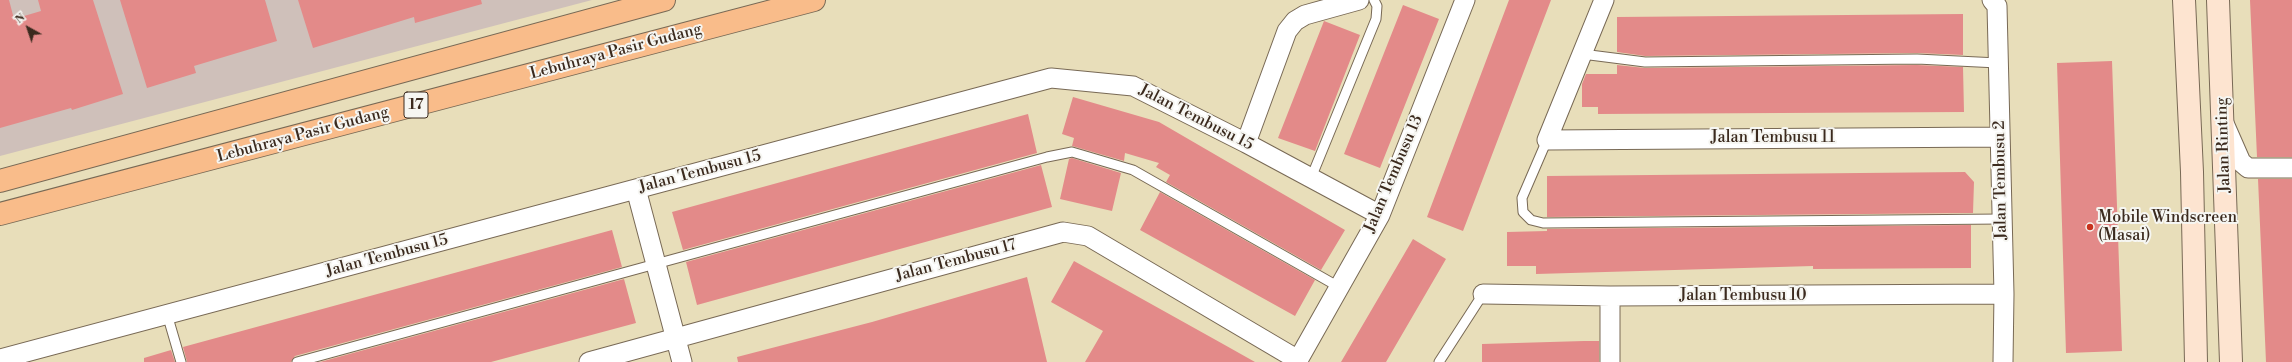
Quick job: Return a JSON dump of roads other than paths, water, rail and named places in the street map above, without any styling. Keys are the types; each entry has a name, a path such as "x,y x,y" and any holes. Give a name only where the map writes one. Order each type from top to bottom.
{"highway":[{"name":"17","path":"0,181 664,0"},
{"name":"Lebuhraya Pasir Gudang","path":"0,214 814,0"}],"main road":[{"name":"Jalan Rinting","path":"2184,0 2192,172 2196,362"},
{"name":"Jalan Rinting","path":"2218,0 2231,362"}],"street":[{"path":"1246,143 1287,31 1295,21 1306,16 1359,0"},
{"name":"Jalan Tembusu 13","path":"1297,361 1380,215 1465,0"},
{"path":"1547,140 1604,0"},
{"name":"Jalan Tembusu 2","path":"1992,0 1997,6 2004,294 2003,362"},
{"name":"Jalan Tembusu 15","path":"0,359 1051,78 1133,86 1246,143 1380,215"},
{"path":"2223,120 2242,162 2248,168 2292,168"},
{"name":"Jalan Tembusu 11","path":"1547,140 2000,137"},
{"path":"636,189 677,338 682,362"},
{"name":"Jalan Tembusu 17","path":"589,362 1063,232 1088,236 1297,361"},
{"name":"Jalan Tembusu 10","path":"1483,294 1610,296 2004,294"},
{"path":"1610,296 1610,362"}],"lane":[{"path":"1311,178 1376,19 1377,6 1374,0"},
{"path":"1582,54 1645,62 1917,59 1998,63"},
{"path":"1547,140 1522,198 1523,212 1531,220 1543,223 2002,219"},
{"path":"297,362 1047,157 1072,152 1133,170 1339,287"},
{"path":"1439,362 1483,294"},
{"path":"168,314 181,362"}],"place":[{"name":"Mobile Windscreen (Masai)","path":"2090,227"}]}
